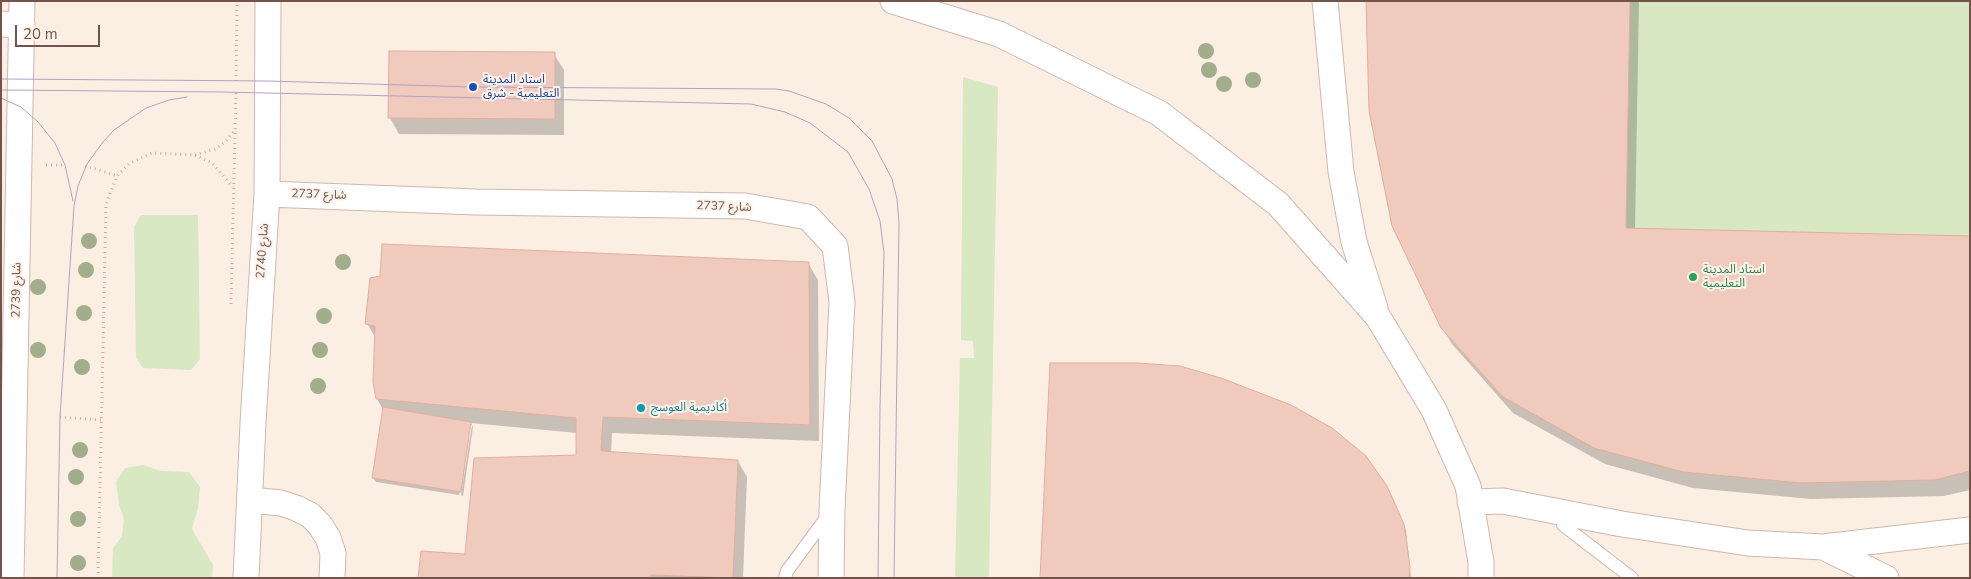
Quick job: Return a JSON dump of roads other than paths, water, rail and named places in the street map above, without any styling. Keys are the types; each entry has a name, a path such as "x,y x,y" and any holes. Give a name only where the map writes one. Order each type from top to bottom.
{"street":[{"name":"شارع 2740","path":"246,578 267,194 268,1"},
{"path":"893,1 962,12 999,34 1158,113 1278,204 1378,317 1434,410 1468,486 1481,562 1481,578"},
{"path":"1325,1 1341,172 1354,242 1378,317"},
{"name":"شارع 2739","path":"10,578 15,17"},
{"name":"شارع 2737","path":"267,194 476,202 745,206 808,218 835,246 842,302 832,510 831,578"},
{"path":"250,500 281,502 310,515 320,525 328,538 333,553 332,578"},
{"path":"1470,502 1503,500 1622,524 1748,543 1823,547 1970,530"},
{"path":"1823,547 1886,578"}],"lane":[{"path":"785,578 787,571 832,510"},
{"path":"1563,525 1632,578"}],"tram line":[{"path":"1,79 268,81 473,87 776,89 789,91 826,104 849,118 872,141 892,179 897,199 899,223 894,578"},
{"path":"1,90 222,92 751,104 785,112 810,123 848,152 869,189 880,221 884,253 878,578"},
{"path":"57,578 60,417 74,206 78,186 87,164 114,130 146,108 169,100 187,97"},
{"path":"1,98 21,107 38,122 55,143 65,165 73,201"}],"place":[{"name":"استاد المدينة التعليمية - شرق","path":"473,87"},
{"name":"استاد المدينة التعليمية","path":"1693,277"},
{"name":"أكاديمية العوسج","path":"641,408"}]}
